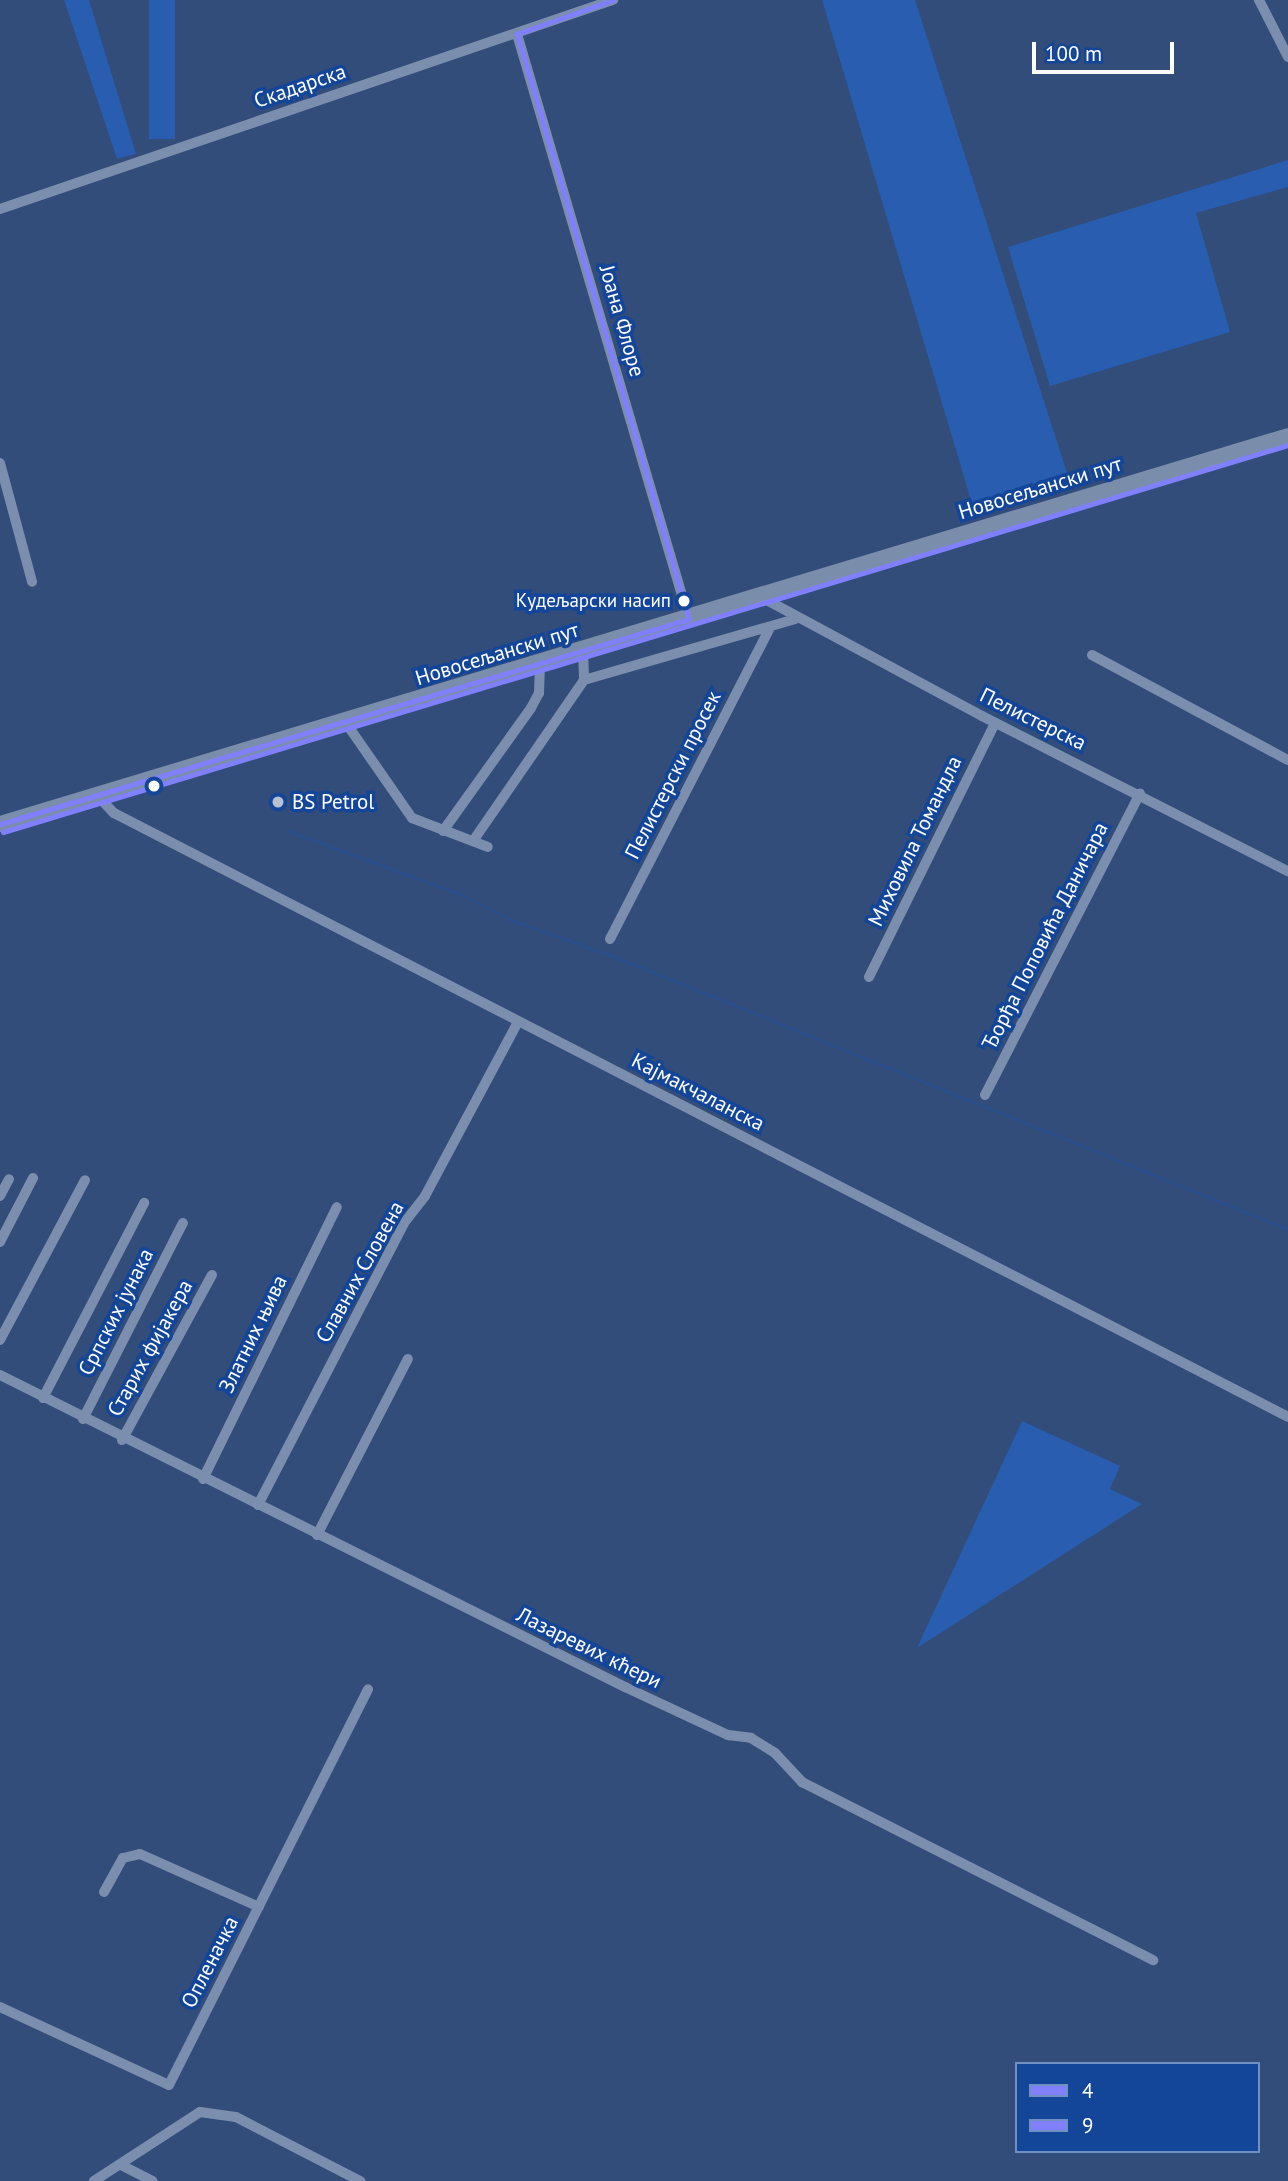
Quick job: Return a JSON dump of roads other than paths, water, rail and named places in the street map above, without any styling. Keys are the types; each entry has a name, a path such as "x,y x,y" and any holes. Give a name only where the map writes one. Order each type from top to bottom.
{"main road":[{"name":"Новосељански пут","path":"0,824 762,598 918,546 1288,436"}],"street":[{"name":"Скадарска","path":"0,209 612,0"},
{"path":"1259,0 1288,57"},
{"name":"Јоана Флоре","path":"517,34 688,619"},
{"path":"0,463 32,582"},
{"name":"Пелистерска","path":"762,598 795,619 995,723 1288,871"},
{"path":"584,680 769,629 795,619"},
{"name":"Пелистерски просек","path":"610,939 769,629"},
{"path":"473,841 584,680 583,649"},
{"path":"1092,655 1288,760"},
{"path":"443,831 531,708 539,693 540,663"},
{"path":"346,723 410,816 488,847"},
{"name":"Миховила Томандла","path":"869,977 995,723"},
{"name":"Кајмакчаланска","path":"96,794 114,813 1288,1417"},
{"name":"Ђорђа Поповића Даничара","path":"985,1095 1140,794"},
{"name":"Славних Словена","path":"258,1505 404,1223 425,1196 518,1022"},
{"path":"0,1196 9,1178"},
{"path":"0,1242 33,1178"},
{"path":"0,1340 85,1180"},
{"path":"43,1398 145,1203"},
{"name":"Златних њива","path":"203,1479 337,1207"},
{"name":"Српских јунака","path":"83,1419 183,1223"},
{"name":"Старих фијакера","path":"122,1440 212,1275"},
{"path":"317,1535 408,1359"},
{"name":"Лазаревих кћери","path":"0,1375 122,1440 686,1716 728,1735 751,1738 775,1753 803,1782 1153,1960"},
{"name":"Опленачка","path":"0,2007 169,2085 368,1689"},
{"path":"104,1892 123,1858 140,1854 259,1908"},
{"path":"94,2181 123,2166 200,2112 217,2112 236,2117 360,2181"},
{"path":"123,2166 152,2181"}],"waterway":[{"path":"289,831 463,895 512,920 618,958 1288,1229"}],"place":[{"name":"Кудељарски насип","path":"684,601"},
{"name":"BS Petrol","path":"278,802"}]}
